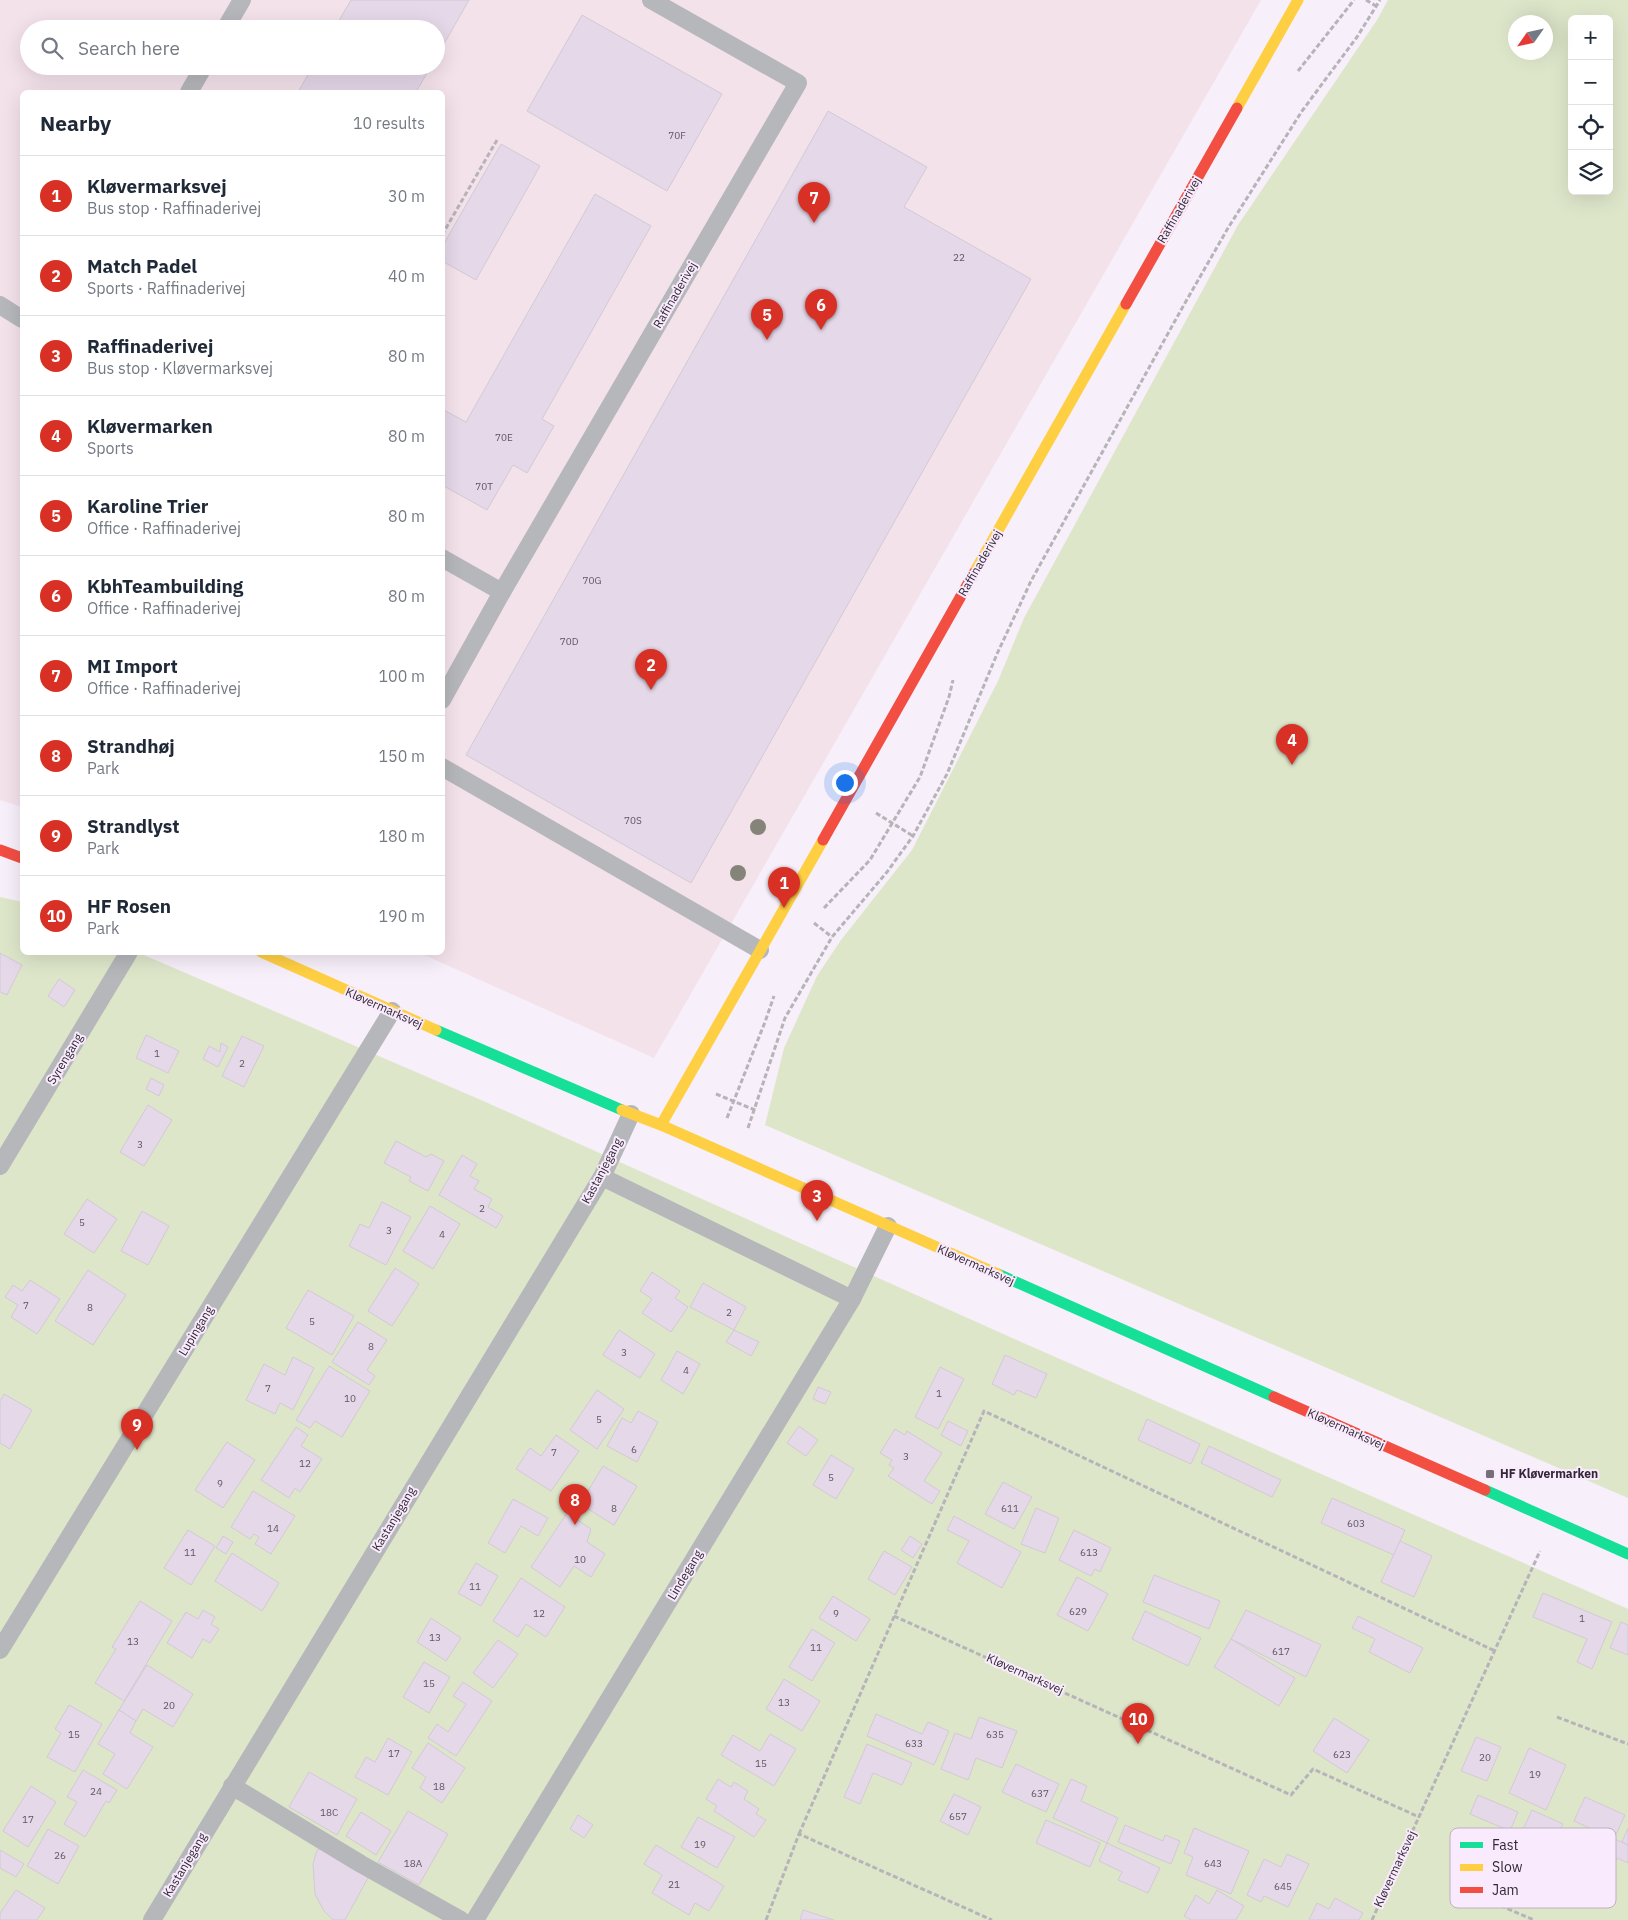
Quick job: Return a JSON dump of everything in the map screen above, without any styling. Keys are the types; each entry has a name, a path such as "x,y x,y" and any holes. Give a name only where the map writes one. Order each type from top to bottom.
{"street":[{"name":"Raffinaderivej","path":"661,1125 1298,0"},
{"path":"0,850 20,857"},
{"name":"Kløvermarksvej","path":"268,955 392,1011 631,1114 661,1125 1628,1554"}],"lane":[{"path":"230,20 242,0"},
{"name":"Raffinaderivej","path":"502,592 798,83 652,0"},
{"path":"190,90 199,75"},
{"path":"0,305 20,318"},
{"path":"445,560 502,592 445,695"},
{"path":"445,769 760,950"},
{"name":"Syrengang","path":"0,1166 127,955"},
{"name":"Lupingang","path":"0,1650 392,1011"},
{"name":"Kastanjegang","path":"152,1920 602,1177 631,1114"},
{"path":"602,1177 852,1298"},
{"name":"Lindegang","path":"475,1920 852,1298 888,1226"},
{"path":"232,1786 361,1864 461,1920"}],"path":[{"path":"1366,0 1376,6"},
{"path":"736,1159 755,1110 785,1018 832,936 887,872 914,836 947,774 997,654 1031,581 1180,310 1228,228 1302,111 1357,37 1380,0"},
{"path":"445,230 497,140"},
{"path":"892,823 914,836"},
{"path":"814,923 832,936"},
{"path":"766,1920 799,1834 984,1412 1495,1651"},
{"name":"Kløvermarksvej","path":"1372,1920 1495,1651 1552,1520"},
{"name":"Kløvermarksvej","path":"894,1616 1291,1795 1313,1769 1419,1817"},
{"path":"1557,1717 1628,1744"},
{"path":"799,1834 992,1920"},
{"path":"1506,1908 1534,1920"}],"shaded area":[{"path":"0,0 1261,0 654,1058 424,955 445,955 445,90 20,90 20,806 0,800"}],"green space":[{"path":"1388,0 1628,0 1628,1498 765,1125 784,1048 817,976 841,940 912,850 998,681 1024,618 1238,225 1377,20"},
{"path":"0,897 20,902 20,955 144,955 481,1100 1010,1337 1628,1609 1628,1920 0,1920"}],"building":[{"path":"351,0 469,0 445,42 445,20 339,20"},
{"path":"582,15 722,94 667,191 527,111"},
{"path":"308,75 426,75 417,90 299,90"},
{"path":"828,111 927,167 904,207 1031,279 691,883 466,755"},
{"path":"501,144 540,166 476,280 445,263 445,242"},
{"path":"595,194 651,226 542,419 554,426 527,473 513,465 487,510 445,487 445,411 466,422"},
{"path":"0,953 22,965 7,995 0,992"},
{"path":"59,979 75,990 64,1007 48,996"},
{"path":"146,1035 179,1051 168,1073 136,1058"},
{"path":"242,1036 264,1046 244,1087 222,1076"},
{"path":"221,1043 228,1047 218,1067 203,1059 209,1046 220,1052"},
{"path":"151,1078 164,1085 159,1096 146,1089"},
{"path":"148,1105 172,1120 144,1166 120,1152"},
{"path":"396,1141 426,1157 431,1154 444,1161 428,1191 409,1181 411,1177 384,1163"},
{"path":"462,1155 477,1164 470,1176 479,1181 474,1189 492,1199 488,1207 503,1216 496,1228 439,1195"},
{"path":"87,1199 117,1219 94,1253 64,1234"},
{"path":"382,1202 411,1217 386,1265 349,1246 360,1224 369,1228"},
{"path":"430,1206 460,1224 433,1269 403,1251"},
{"path":"142,1211 169,1226 148,1265 121,1251"},
{"path":"395,1268 419,1284 392,1326 368,1311"},
{"path":"88,1270 126,1295 93,1345 55,1321"},
{"path":"652,1272 680,1291 675,1298 688,1307 671,1332 642,1313 652,1299 640,1291"},
{"path":"30,1280 60,1299 37,1334 11,1317 18,1305 5,1297 13,1285 22,1291"},
{"path":"703,1283 746,1307 734,1330 690,1307"},
{"path":"308,1290 354,1316 332,1355 286,1328"},
{"path":"358,1322 387,1340 367,1370 375,1376 369,1385 332,1362"},
{"path":"619,1330 655,1354 640,1378 603,1355"},
{"path":"734,1330 759,1342 751,1356 726,1342"},
{"path":"677,1351 700,1364 683,1394 661,1380"},
{"path":"1005,1355 1047,1374 1036,1398 1017,1390 1014,1395 992,1384"},
{"path":"293,1357 314,1368 293,1410 280,1403 275,1414 246,1400 264,1364 285,1375"},
{"path":"329,1366 370,1391 342,1437 315,1421 310,1428 296,1420"},
{"path":"940,1367 964,1379 938,1429 915,1417"},
{"path":"818,1387 831,1392 825,1404 813,1399"},
{"path":"597,1390 624,1409 597,1449 570,1430"},
{"path":"4,1394 32,1410 10,1449 0,1443 0,1401"},
{"path":"638,1411 658,1422 637,1462 607,1446 622,1418 631,1423"},
{"path":"1147,1419 1200,1444 1191,1464 1138,1440"},
{"path":"948,1421 968,1431 961,1446 941,1435"},
{"path":"799,1426 818,1440 806,1456 787,1443"},
{"path":"296,1427 308,1435 301,1446 322,1459 300,1492 295,1488 289,1498 261,1480"},
{"path":"895,1429 905,1435 907,1431 942,1453 924,1481 940,1491 932,1504 888,1476 894,1468 889,1465 892,1460 880,1453"},
{"path":"556,1435 579,1451 551,1491 516,1469 530,1448 541,1456"},
{"path":"227,1442 255,1460 223,1508 195,1490"},
{"path":"1209,1446 1281,1480 1272,1497 1201,1463"},
{"path":"831,1455 854,1469 836,1499 813,1485"},
{"path":"603,1466 637,1486 614,1525 580,1504"},
{"path":"1003,1482 1032,1497 1014,1529 985,1514"},
{"path":"253,1491 295,1516 271,1554 255,1544 259,1537 254,1534 250,1539 231,1527"},
{"path":"1332,1498 1405,1530 1394,1555 1321,1523"},
{"path":"513,1499 548,1518 538,1536 521,1526 505,1553 488,1543"},
{"path":"1036,1508 1059,1518 1045,1553 1021,1544"},
{"path":"567,1513 591,1529 587,1542 605,1554 591,1577 574,1566 560,1587 531,1567"},
{"path":"954,1516 1021,1552 1002,1588 957,1563 969,1541 947,1530"},
{"path":"188,1530 215,1546 191,1585 164,1568"},
{"path":"1074,1530 1111,1548 1100,1572 1095,1569 1091,1576 1059,1560"},
{"path":"223,1536 233,1542 226,1554 216,1548"},
{"path":"910,1536 922,1544 913,1558 901,1550"},
{"path":"1400,1541 1432,1556 1414,1597 1381,1582"},
{"path":"884,1551 912,1567 895,1595 868,1579"},
{"path":"232,1553 279,1583 262,1611 215,1581"},
{"path":"476,1563 498,1576 481,1606 458,1593"},
{"path":"1154,1575 1220,1601 1209,1629 1143,1602"},
{"path":"1077,1577 1108,1594 1088,1631 1057,1615"},
{"path":"521,1578 565,1607 546,1637 526,1624 518,1637 493,1621"},
{"path":"1543,1593 1612,1622 1592,1669 1577,1662 1587,1639 1533,1617"},
{"path":"833,1596 870,1619 856,1641 819,1618"},
{"path":"140,1601 172,1621 124,1701 95,1683 116,1649 112,1647"},
{"path":"203,1610 215,1617 211,1624 219,1629 210,1643 203,1639 192,1658 167,1643 186,1612 198,1619"},
{"path":"1246,1610 1321,1645 1306,1677 1231,1639"},
{"path":"1145,1611 1201,1638 1188,1666 1132,1639"},
{"path":"1358,1616 1423,1648 1410,1673 1369,1652 1375,1639 1352,1628"},
{"path":"431,1618 461,1638 446,1661 417,1642"},
{"path":"1621,1622 1628,1625 1628,1655 1610,1648"},
{"path":"812,1629 835,1643 812,1681 789,1667"},
{"path":"1231,1639 1295,1678 1279,1706 1214,1667"},
{"path":"498,1640 518,1654 493,1688 473,1673"},
{"path":"424,1662 450,1677 429,1713 403,1697"},
{"path":"147,1665 193,1694 173,1727 143,1709 136,1721 119,1710"},
{"path":"784,1679 820,1701 802,1731 766,1709"},
{"path":"463,1682 492,1701 456,1756 428,1738 437,1724 448,1732 466,1704 453,1696"},
{"path":"69,1705 102,1724 75,1772 47,1757 61,1733 55,1729"},
{"path":"119,1710 136,1721 130,1733 153,1747 127,1789 103,1774 115,1754 98,1744"},
{"path":"876,1714 922,1734 928,1722 949,1731 934,1765 867,1736"},
{"path":"979,1717 1017,1731 1002,1768 976,1758 968,1780 941,1769 955,1733 971,1739"},
{"path":"1334,1718 1369,1740 1347,1773 1313,1751"},
{"path":"770,1734 796,1749 774,1786 721,1755 733,1735 760,1751"},
{"path":"1476,1737 1501,1747 1487,1781 1461,1771"},
{"path":"388,1738 412,1752 388,1795 355,1777 366,1757 375,1762"},
{"path":"428,1743 465,1768 442,1803 420,1788 426,1777 412,1768"},
{"path":"867,1744 912,1763 902,1785 873,1773 860,1804 844,1797"},
{"path":"1529,1748 1566,1765 1546,1810 1509,1793"},
{"path":"1016,1764 1059,1784 1046,1812 1002,1792"},
{"path":"83,1770 117,1790 109,1803 106,1801 85,1837 64,1824 77,1802 67,1797"},
{"path":"309,1772 357,1799 337,1835 289,1807"},
{"path":"718,1779 731,1787 734,1782 748,1791 744,1799 759,1809 756,1814 766,1820 754,1837 714,1811 717,1806 706,1799"},
{"path":"1071,1779 1087,1786 1081,1801 1118,1818 1107,1843 1053,1818"},
{"path":"31,1786 56,1802 28,1847 3,1831"},
{"path":"954,1794 981,1807 968,1835 940,1821"},
{"path":"1478,1795 1518,1812 1511,1828 1503,1828 1470,1814"},
{"path":"1585,1797 1625,1815 1616,1835 1616,1828 1590,1828 1574,1821"},
{"path":"1532,1810 1563,1824 1561,1828 1524,1828"},
{"path":"408,1811 448,1834 419,1885 378,1862"},
{"path":"361,1812 391,1831 376,1855 346,1836"},
{"path":"578,1815 593,1825 584,1838 570,1829"},
{"path":"698,1817 735,1837 717,1868 681,1847"},
{"path":"1046,1820 1100,1843 1090,1867 1036,1843"},
{"path":"1125,1825 1163,1841 1165,1835 1180,1841 1171,1864 1118,1842"},
{"path":"1194,1828 1249,1851 1231,1894 1186,1875 1193,1857 1184,1853"},
{"path":"1628,1828 1628,1845 1622,1842"},
{"path":"48,1829 79,1846 58,1884 27,1866"},
{"path":"1616,1840 1628,1845 1628,1863 1617,1858 1616,1860"},
{"path":"1107,1843 1160,1868 1148,1893 1118,1880 1122,1872 1099,1861"},
{"path":"656,1845 724,1886 709,1911 695,1903 689,1915 652,1893 662,1875 644,1864"},
{"path":"320,1846 369,1876 345,1920 333,1920 324,1911 315,1894 313,1864"},
{"path":"0,1850 24,1864 16,1877 0,1868"},
{"path":"1287,1854 1309,1864 1288,1907 1264,1896 1261,1902 1247,1895 1264,1859 1281,1867"},
{"path":"16,1890 45,1908 37,1920 0,1920 0,1913"},
{"path":"1217,1890 1244,1906 1236,1920 1191,1920 1184,1916 1196,1895 1209,1904"},
{"path":"1335,1898 1363,1913 1359,1920 1309,1920 1317,1903 1329,1909"},
{"path":"803,1910 834,1920 800,1920"}],"traffic: fast":[{"path":"436,1030 622,1110"},
{"path":"998,1274 1274,1397"},
{"path":"1485,1490 1628,1554"}],"traffic: slow":[{"path":"1237,108 1298,0"},
{"path":"974,573 1126,304"},
{"path":"661,1125 823,840"},
{"path":"268,955 436,1030"},
{"path":"622,1110 661,1125 998,1274"}],"traffic: jam":[{"path":"1126,304 1237,108"},
{"path":"823,840 974,573"},
{"path":"0,850 20,857"},
{"path":"1274,1397 1485,1490"}],"place":[{"name":"MI Import","path":"814,223"},
{"name":"KbhTeambuilding","path":"821,330"},
{"name":"Karoline Trier","path":"767,340"},
{"name":"Match Padel","path":"651,690"},
{"name":"Kløvermarken","path":"1292,765"},
{"name":"Kløvermarksvej","path":"784,908"},
{"name":"Raffinaderivej","path":"817,1221"},
{"name":"Strandlyst","path":"137,1450"},
{"name":"HF Kløvermarken","path":"1490,1474"},
{"name":"Strandhøj","path":"575,1525"},
{"name":"HF Rosen","path":"1138,1744"}]}
